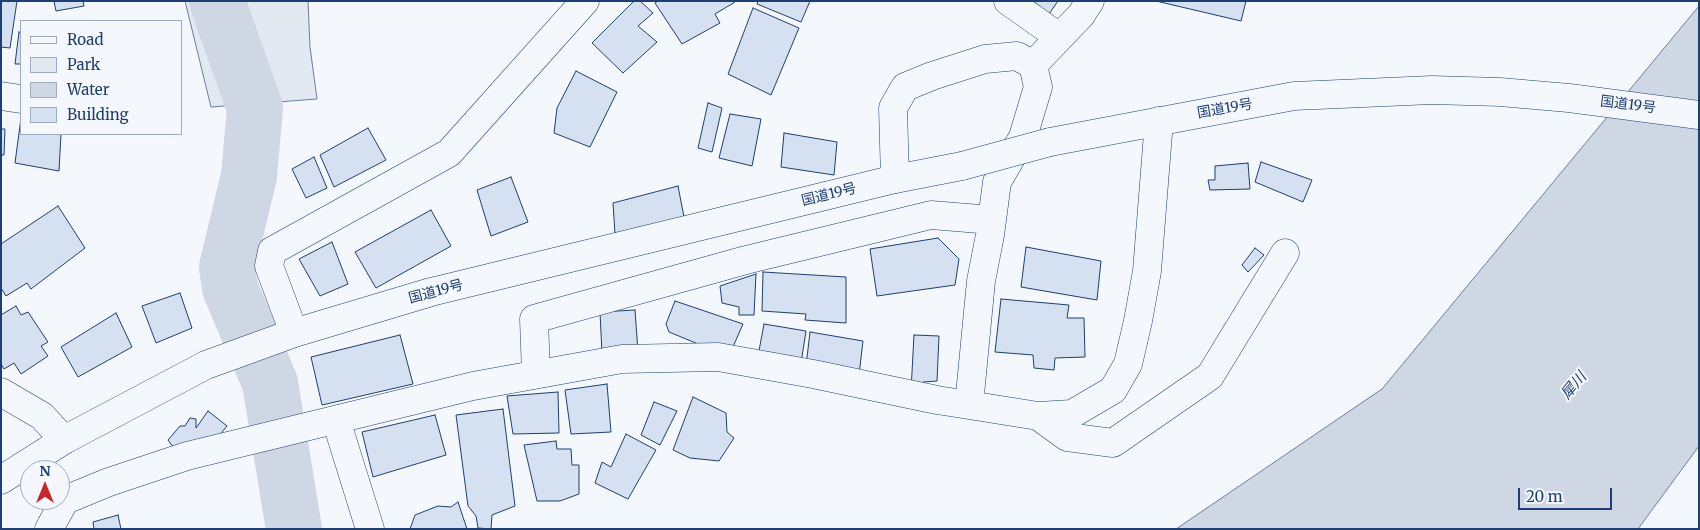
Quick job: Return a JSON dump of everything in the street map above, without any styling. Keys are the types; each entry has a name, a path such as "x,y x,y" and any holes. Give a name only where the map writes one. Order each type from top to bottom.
{"main road":[{"path":"285,336 269,266 272,251 449,153 585,1"},
{"path":"1008,1 1060,37"},
{"path":"1033,65 1081,15 1090,1"},
{"path":"895,179 893,108 905,87 985,58 1017,56 1033,65 1038,87 1023,137 997,182 981,281 969,405"},
{"name":"国道19号","path":"1,480 64,440 206,365 285,336 431,292 895,179 962,166 1050,142 1294,96 1432,90 1500,92 1569,98 1699,115"},
{"path":"1,96 20,99"},
{"path":"49,529 65,500 109,482 188,456 473,386 622,359 718,357 813,374 937,400 1038,416 1072,414 1113,390 1128,364 1147,271 1159,121"},
{"path":"536,374 534,319 746,260 931,215 992,220"},
{"path":"1038,416 1068,437 1113,443 1210,376 1285,252"},
{"path":"1,392 42,416 64,440"},
{"path":"336,420 370,529"}],"green space":[{"path":"185,1 308,1 310,47 317,99 211,107"}],"water":[{"name":"犀川","path":"1699,6 1699,446 1638,529 1176,529 1382,389"}],"building":[{"path":"1,1 17,1 10,48 1,47"},
{"path":"54,1 83,1 84,6 56,11"},
{"path":"634,1 640,1 653,13 638,26 657,42 623,73 592,43"},
{"path":"658,1 735,2 715,14 720,23 682,44 655,3"},
{"path":"758,1 810,1 801,22 757,4"},
{"path":"1033,1 1058,1 1049,14"},
{"path":"1156,1 1246,1 1241,21"},
{"path":"753,8 799,28 771,95 728,74"},
{"path":"19,32 20,64 15,64"},
{"path":"576,71 617,92 590,147 554,133 557,108"},
{"path":"708,103 722,108 712,152 698,148"},
{"path":"730,114 761,119 752,166 719,158"},
{"path":"20,126 20,135 61,135 59,171 15,163"},
{"path":"368,128 386,160 334,187 320,155"},
{"path":"1,129 5,129 4,155 1,155"},
{"path":"784,133 837,142 834,175 781,167"},
{"path":"314,157 327,188 306,198 292,169"},
{"path":"1261,162 1312,180 1303,202 1255,182"},
{"path":"1248,163 1250,189 1210,190 1208,180 1215,180 1215,166"},
{"path":"511,177 528,222 491,236 477,190"},
{"path":"678,186 684,217 615,234 613,203"},
{"path":"58,206 85,248 31,289 27,283 6,296 1,288 1,244"},
{"path":"431,210 451,246 376,288 355,252"},
{"path":"938,238 959,259 955,285 877,296 870,249"},
{"path":"332,242 348,284 320,296 299,259"},
{"path":"1026,247 1101,261 1097,300 1021,287"},
{"path":"1255,248 1264,255 1248,272 1242,265"},
{"path":"763,272 846,277 846,323 805,320 806,314 762,311"},
{"path":"756,274 754,315 739,315 739,307 722,303 720,286"},
{"path":"180,293 192,328 156,343 142,306"},
{"path":"1001,299 1069,305 1067,318 1084,318 1085,357 1055,358 1054,370 1034,368 1033,355 995,352"},
{"path":"675,301 743,324 732,349 720,353 669,332 666,324"},
{"path":"16,306 21,315 28,312 48,342 41,346 48,356 21,374 14,363 4,369 1,364 1,315"},
{"path":"635,310 638,352 602,354 600,312"},
{"path":"116,313 132,347 78,377 61,347"},
{"path":"764,324 806,331 801,363 758,356"},
{"path":"810,332 863,341 859,375 806,366"},
{"path":"400,335 413,384 322,405 311,357"},
{"path":"914,335 939,336 937,381 923,382 922,391 911,391"},
{"path":"607,384 611,432 571,434 565,390"},
{"path":"558,392 559,433 513,434 507,396"},
{"path":"693,397 726,413 727,432 734,438 719,461 690,458 673,450"},
{"path":"654,402 677,411 660,445 641,435"},
{"path":"503,409 515,506 492,515 491,529 478,528 476,516 468,506 456,415"},
{"path":"208,411 227,426 214,442 176,451 168,440 180,426 185,426 190,418 196,419 196,428"},
{"path":"435,415 446,455 373,477 362,432"},
{"path":"626,434 656,450 628,499 595,483 602,462 611,467"},
{"path":"556,441 557,449 571,449 572,465 579,465 579,494 560,501 537,501 524,445"},
{"path":"458,502 467,529 410,529 415,515 438,506 451,507"},
{"path":"118,515 121,529 94,529 93,522"}],"waterway":[{"path":"217,1 255,108 249,176 227,267 230,288 270,383 294,529"}]}
